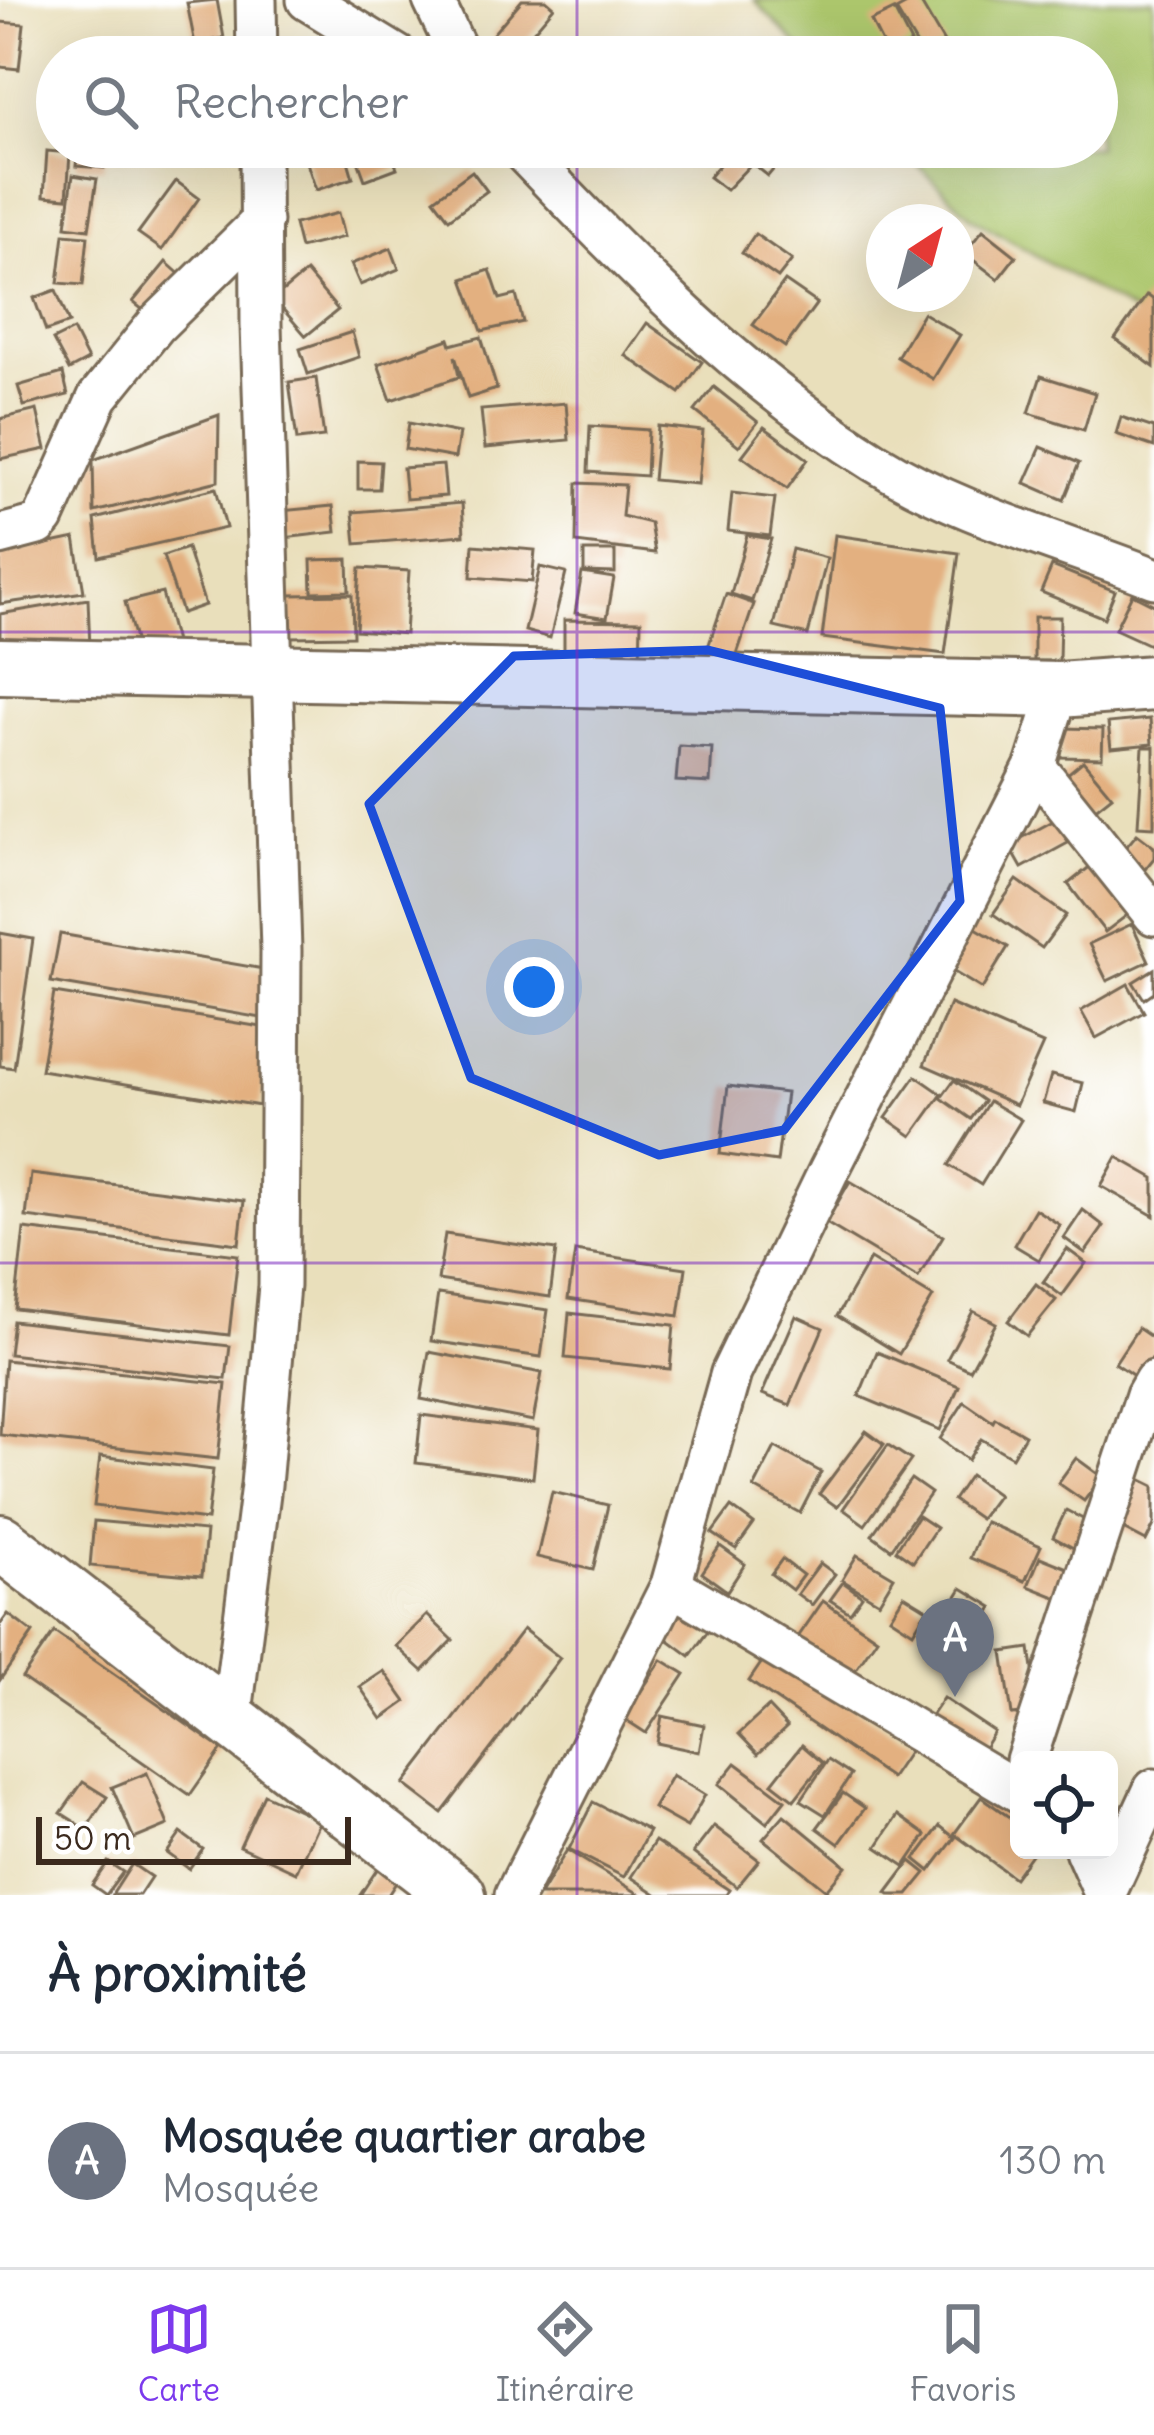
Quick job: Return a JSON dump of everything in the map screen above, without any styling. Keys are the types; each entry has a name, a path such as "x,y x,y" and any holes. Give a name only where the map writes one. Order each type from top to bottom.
{"street":[{"path":"256,0 257,36"},
{"path":"307,0 366,36"},
{"path":"433,0 450,36"},
{"path":"231,1721 261,1485 279,1286 281,950 261,325 261,168"},
{"path":"538,168 626,260 755,375 876,463 973,511 1154,578"},
{"path":"0,535 38,525 44,518 98,397 156,326 262,220"},
{"path":"0,666 1059,690 1154,683"},
{"path":"515,1895 671,1585 731,1373 1035,766 1059,690"},
{"path":"1035,766 1154,915"},
{"path":"1029,1751 1154,1381"},
{"path":"0,1542 458,1895"},
{"path":"671,1585 1010,1774"},
{"path":"1105,1895 1154,1789"},
{"path":"1089,1859 1105,1895"}],"highlighted area":[{"path":"708,650 940,708 960,901 784,1130 659,1155 471,1078 369,804 514,656"}],"green space":[{"path":"754,0 1154,0 1154,289 1137,315 974,219 974,204 958,204 921,168 1118,168 1118,36 789,36"}],"building":[{"path":"217,0 224,36 193,36 187,3"},
{"path":"522,0 546,0 554,7 529,36 492,35"},
{"path":"919,0 940,36 911,36 896,10"},
{"path":"894,10 907,36 878,36 871,21"},
{"path":"0,22 24,24 19,69 0,67"},
{"path":"46,168 69,168 67,198 44,196"},
{"path":"309,168 350,168 353,178 316,190"},
{"path":"361,168 397,168 365,180"},
{"path":"716,168 747,168 726,190 709,177"},
{"path":"472,171 487,191 449,219 434,199"},
{"path":"73,175 97,179 89,229 66,226"},
{"path":"176,181 199,198 162,250 138,233"},
{"path":"338,213 344,237 300,248 294,224"},
{"path":"983,230 1016,256 998,279 974,261 974,241"},
{"path":"64,234 88,236 83,285 58,283"},
{"path":"755,234 792,260 778,278 742,253"},
{"path":"391,248 399,269 360,285 351,264"},
{"path":"166,262 185,279 153,318 133,302"},
{"path":"490,270 500,299 516,295 523,322 482,331 463,279"},
{"path":"306,272 338,310 306,336 274,299"},
{"path":"785,281 817,303 785,347 753,325"},
{"path":"56,290 69,323 46,331 34,298"},
{"path":"1147,295 1154,300 1154,367 1115,339"},
{"path":"923,313 960,335 933,379 897,357"},
{"path":"647,323 702,362 680,393 625,355"},
{"path":"73,330 88,360 69,370 53,340"},
{"path":"352,332 359,357 308,374 300,349"},
{"path":"481,337 497,389 468,398 455,356 459,377 391,400 378,364 449,339 451,345"},
{"path":"63,373 68,395 24,406 18,386"},
{"path":"1041,376 1095,393 1084,430 1029,413"},
{"path":"316,378 324,437 297,440 289,382"},
{"path":"714,387 758,422 739,446 695,411"},
{"path":"566,403 569,440 485,448 481,410"},
{"path":"37,410 46,449 0,459 0,419"},
{"path":"219,415 218,481 94,512 93,460"},
{"path":"1121,417 1154,428 1154,447 1116,434"},
{"path":"409,423 459,433 455,458 405,449"},
{"path":"590,426 648,430 646,476 588,472"},
{"path":"658,426 703,431 698,484 653,480"},
{"path":"764,427 808,459 787,489 742,456"},
{"path":"1041,447 1079,463 1064,500 1025,483"},
{"path":"358,461 381,462 379,489 358,489"},
{"path":"443,465 446,496 406,499 403,468"},
{"path":"577,483 625,485 622,516 650,523 655,553 576,543"},
{"path":"216,488 226,528 99,557 95,519"},
{"path":"732,493 775,498 770,536 728,531"},
{"path":"462,503 464,535 356,544 353,512"},
{"path":"333,506 336,532 283,538 280,511"},
{"path":"747,535 771,539 752,601 731,594"},
{"path":"835,535 959,553 945,654 822,638"},
{"path":"75,538 84,592 0,604 0,554"},
{"path":"473,545 535,550 532,582 471,577"},
{"path":"187,548 205,605 182,613 163,556"},
{"path":"792,549 827,558 808,635 774,627"},
{"path":"584,551 615,551 615,573 584,572"},
{"path":"348,559 349,591 312,592 311,560"},
{"path":"1052,566 1115,591 1104,618 1041,592"},
{"path":"540,567 566,573 550,638 525,631"},
{"path":"360,568 409,571 405,634 356,630"},
{"path":"582,573 614,578 607,618 575,613"},
{"path":"162,593 176,646 139,655 125,602"},
{"path":"352,594 353,636 290,637 289,595"},
{"path":"726,594 754,604 734,663 706,653"},
{"path":"1132,594 1154,605 1154,647 1115,629"},
{"path":"88,599 90,649 0,652 0,614"},
{"path":"1034,617 1060,617 1059,661 1034,661"},
{"path":"564,620 641,621 640,662 564,662"},
{"path":"1150,719 1152,744 1111,748 1108,723"},
{"path":"1061,728 1103,729 1102,758 1061,757"},
{"path":"679,746 712,748 710,783 676,781"},
{"path":"1143,747 1154,747 1154,827 1138,826"},
{"path":"1083,761 1112,796 1083,819 1054,785"},
{"path":"1066,814 1079,837 1022,868 1009,845"},
{"path":"1137,834 1154,847 1154,858 1137,879 1115,860"},
{"path":"1097,861 1134,910 1105,932 1068,884"},
{"path":"1017,880 1066,915 1042,948 993,914"},
{"path":"969,924 1008,947 982,989 944,966"},
{"path":"1132,924 1149,961 1107,981 1089,944"},
{"path":"0,933 33,939 14,1068 0,1066"},
{"path":"60,934 281,972 273,1020 51,982"},
{"path":"1154,969 1154,992 1144,999 1133,982"},
{"path":"1128,984 1144,1012 1096,1038 1081,1011"},
{"path":"54,993 273,1029 260,1106 41,1070"},
{"path":"950,1004 1043,1044 1016,1105 924,1065"},
{"path":"1051,1075 1083,1083 1076,1112 1043,1103"},
{"path":"916,1076 942,1094 912,1136 886,1118"},
{"path":"954,1080 984,1101 971,1119 941,1098"},
{"path":"728,1086 786,1093 777,1162 720,1154"},
{"path":"989,1101 1021,1120 981,1185 949,1165"},
{"path":"1117,1157 1154,1178 1154,1216 1101,1186"},
{"path":"31,1174 244,1201 239,1244 26,1217"},
{"path":"850,1181 943,1236 918,1278 826,1223"},
{"path":"1035,1209 1060,1225 1039,1260 1014,1245"},
{"path":"1083,1210 1104,1226 1085,1253 1064,1238"},
{"path":"24,1229 238,1255 229,1335 15,1309"},
{"path":"445,1234 556,1250 550,1297 438,1280"},
{"path":"1067,1249 1086,1263 1062,1296 1043,1282"},
{"path":"575,1251 686,1268 679,1316 568,1299"},
{"path":"870,1259 933,1297 899,1354 837,1316"},
{"path":"1036,1284 1056,1300 1027,1336 1008,1321"},
{"path":"438,1294 548,1310 541,1357 431,1341"},
{"path":"973,1311 996,1323 970,1370 947,1359"},
{"path":"569,1313 674,1325 670,1369 565,1358"},
{"path":"796,1316 823,1328 790,1405 762,1394"},
{"path":"13,1321 230,1346 226,1379 9,1354"},
{"path":"1138,1328 1154,1339 1154,1355 1138,1379 1115,1363"},
{"path":"429,1352 542,1373 533,1421 421,1399"},
{"path":"877,1352 959,1386 940,1430 859,1396"},
{"path":"5,1360 226,1384 218,1459 0,1435"},
{"path":"964,1402 993,1422 995,1418 1025,1435 1012,1457 981,1439 968,1460 940,1439"},
{"path":"421,1415 538,1430 533,1478 416,1463"},
{"path":"866,1431 884,1444 837,1507 819,1494"},
{"path":"888,1445 911,1460 865,1525 843,1509"},
{"path":"775,1447 821,1472 800,1513 754,1488"},
{"path":"100,1456 213,1470 207,1520 94,1506"},
{"path":"1076,1458 1102,1477 1084,1501 1058,1483"},
{"path":"970,1475 998,1495 980,1519 953,1500"},
{"path":"1132,1475 1154,1486 1154,1525 1146,1541 1108,1521"},
{"path":"911,1479 931,1493 891,1549 872,1535"},
{"path":"552,1492 608,1505 593,1570 537,1557"},
{"path":"731,1507 754,1524 736,1549 712,1533"},
{"path":"1066,1510 1096,1526 1081,1552 1053,1537"},
{"path":"918,1516 936,1528 913,1562 896,1550"},
{"path":"94,1521 206,1531 202,1576 90,1566"},
{"path":"985,1522 1041,1546 1025,1581 970,1558"},
{"path":"720,1546 745,1564 727,1591 702,1573"},
{"path":"857,1555 894,1577 879,1602 842,1580"},
{"path":"1040,1557 1075,1571 1063,1600 1028,1586"},
{"path":"782,1559 803,1575 792,1590 771,1574"},
{"path":"820,1563 835,1574 812,1605 797,1594"},
{"path":"843,1582 862,1596 850,1613 830,1600"},
{"path":"962,1588 993,1607 959,1663 928,1644"},
{"path":"904,1595 927,1609 913,1632 890,1617"},
{"path":"680,1597 714,1623 690,1656 655,1630"},
{"path":"823,1601 877,1638 848,1681 794,1643"},
{"path":"8,1614 33,1633 0,1680 0,1625"},
{"path":"427,1615 453,1640 423,1671 396,1646"},
{"path":"523,1629 560,1658 442,1813 404,1784"},
{"path":"54,1632 222,1749 190,1795 22,1678"},
{"path":"1030,1648 1039,1712 1012,1715 1003,1652"},
{"path":"770,1650 912,1747 891,1778 749,1681"},
{"path":"662,1660 685,1674 646,1733 623,1718"},
{"path":"384,1671 406,1702 382,1719 360,1687"},
{"path":"943,1698 994,1732 979,1756 927,1722"},
{"path":"768,1707 787,1727 758,1754 739,1734"},
{"path":"662,1716 704,1725 699,1752 657,1743"},
{"path":"802,1745 823,1763 794,1800 772,1783"},
{"path":"828,1760 851,1775 825,1815 801,1800"},
{"path":"736,1763 785,1800 767,1823 719,1784"},
{"path":"147,1773 168,1825 134,1839 112,1787"},
{"path":"672,1775 705,1795 687,1827 653,1808"},
{"path":"83,1782 107,1797 86,1829 61,1813"},
{"path":"843,1793 865,1808 839,1844 817,1828"},
{"path":"264,1794 320,1820 296,1872 240,1846"},
{"path":"981,1797 1010,1818 1010,1859 1028,1859 1014,1878 954,1834"},
{"path":"593,1802 649,1831 624,1877 569,1849"},
{"path":"784,1815 846,1866 826,1890 763,1839"},
{"path":"898,1815 926,1835 905,1866 877,1847"},
{"path":"714,1826 759,1860 737,1887 693,1853"},
{"path":"940,1826 955,1838 930,1871 915,1859"},
{"path":"181,1833 203,1849 189,1869 167,1853"},
{"path":"655,1841 729,1890 726,1895 658,1895 631,1877"},
{"path":"567,1850 641,1895 540,1895"},
{"path":"911,1861 926,1873 908,1895 887,1893"},
{"path":"108,1862 123,1872 106,1895 92,1885"},
{"path":"132,1864 151,1877 139,1895 112,1895"},
{"path":"378,1868 397,1881 388,1895 360,1895"}],"place":[{"name":"Mosquée quartier arabe","path":"955,1697"}]}
